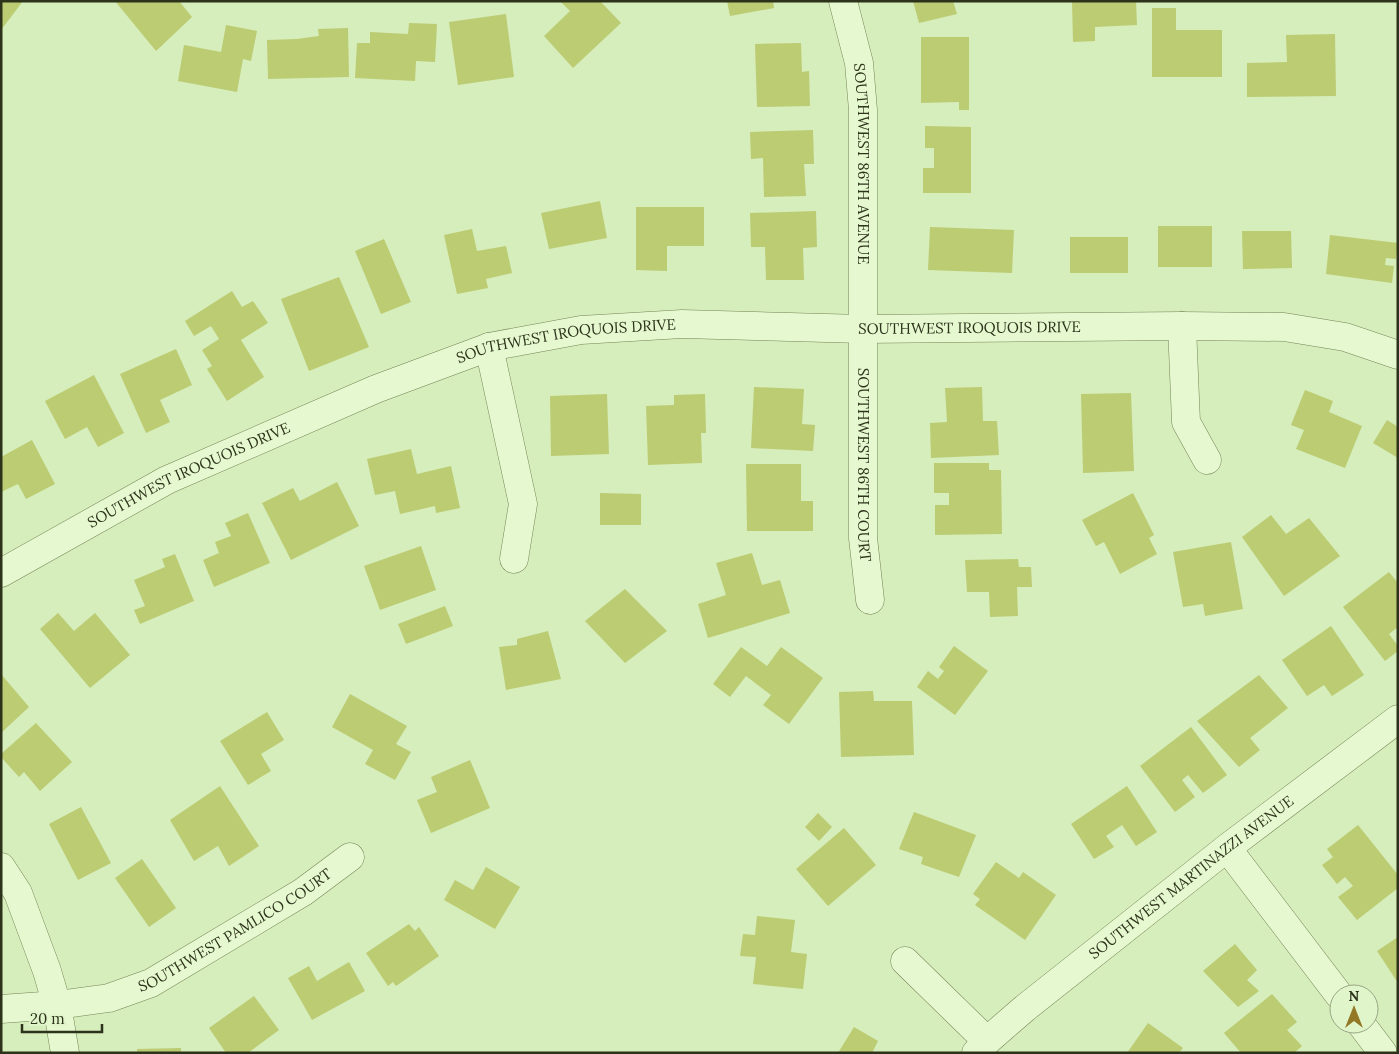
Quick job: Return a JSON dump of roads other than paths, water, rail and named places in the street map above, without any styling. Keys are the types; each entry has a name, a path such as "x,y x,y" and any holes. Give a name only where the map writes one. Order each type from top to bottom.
{"street":[{"name":"SOUTHWEST 86TH AVENUE","path":"842,1 859,63 864,110 863,329"},
{"name":"SOUTHWEST IROQUOIS DRIVE","path":"1,573 167,480 376,389 489,346 581,330 682,324 863,329 1284,327 1345,337 1398,354"},
{"path":"1182,326 1186,422 1207,460"},
{"name":"SOUTHWEST 86TH COURT","path":"863,329 863,538 870,600"},
{"path":"489,346 523,504 514,559"},
{"name":"SOUTHWEST MARTINAZZI AVENUE","path":"905,961 982,1047 1025,1008 1227,848 1398,718"},
{"path":"1227,848 1331,984"},
{"name":"SOUTHWEST PAMLICO COURT","path":"1,1009 57,1005 109,998 151,983 303,892 350,857"},
{"path":"1,867 18,893 47,971 57,1005 65,1053"},
{"path":"1368,1034 1381,1052"}]}
